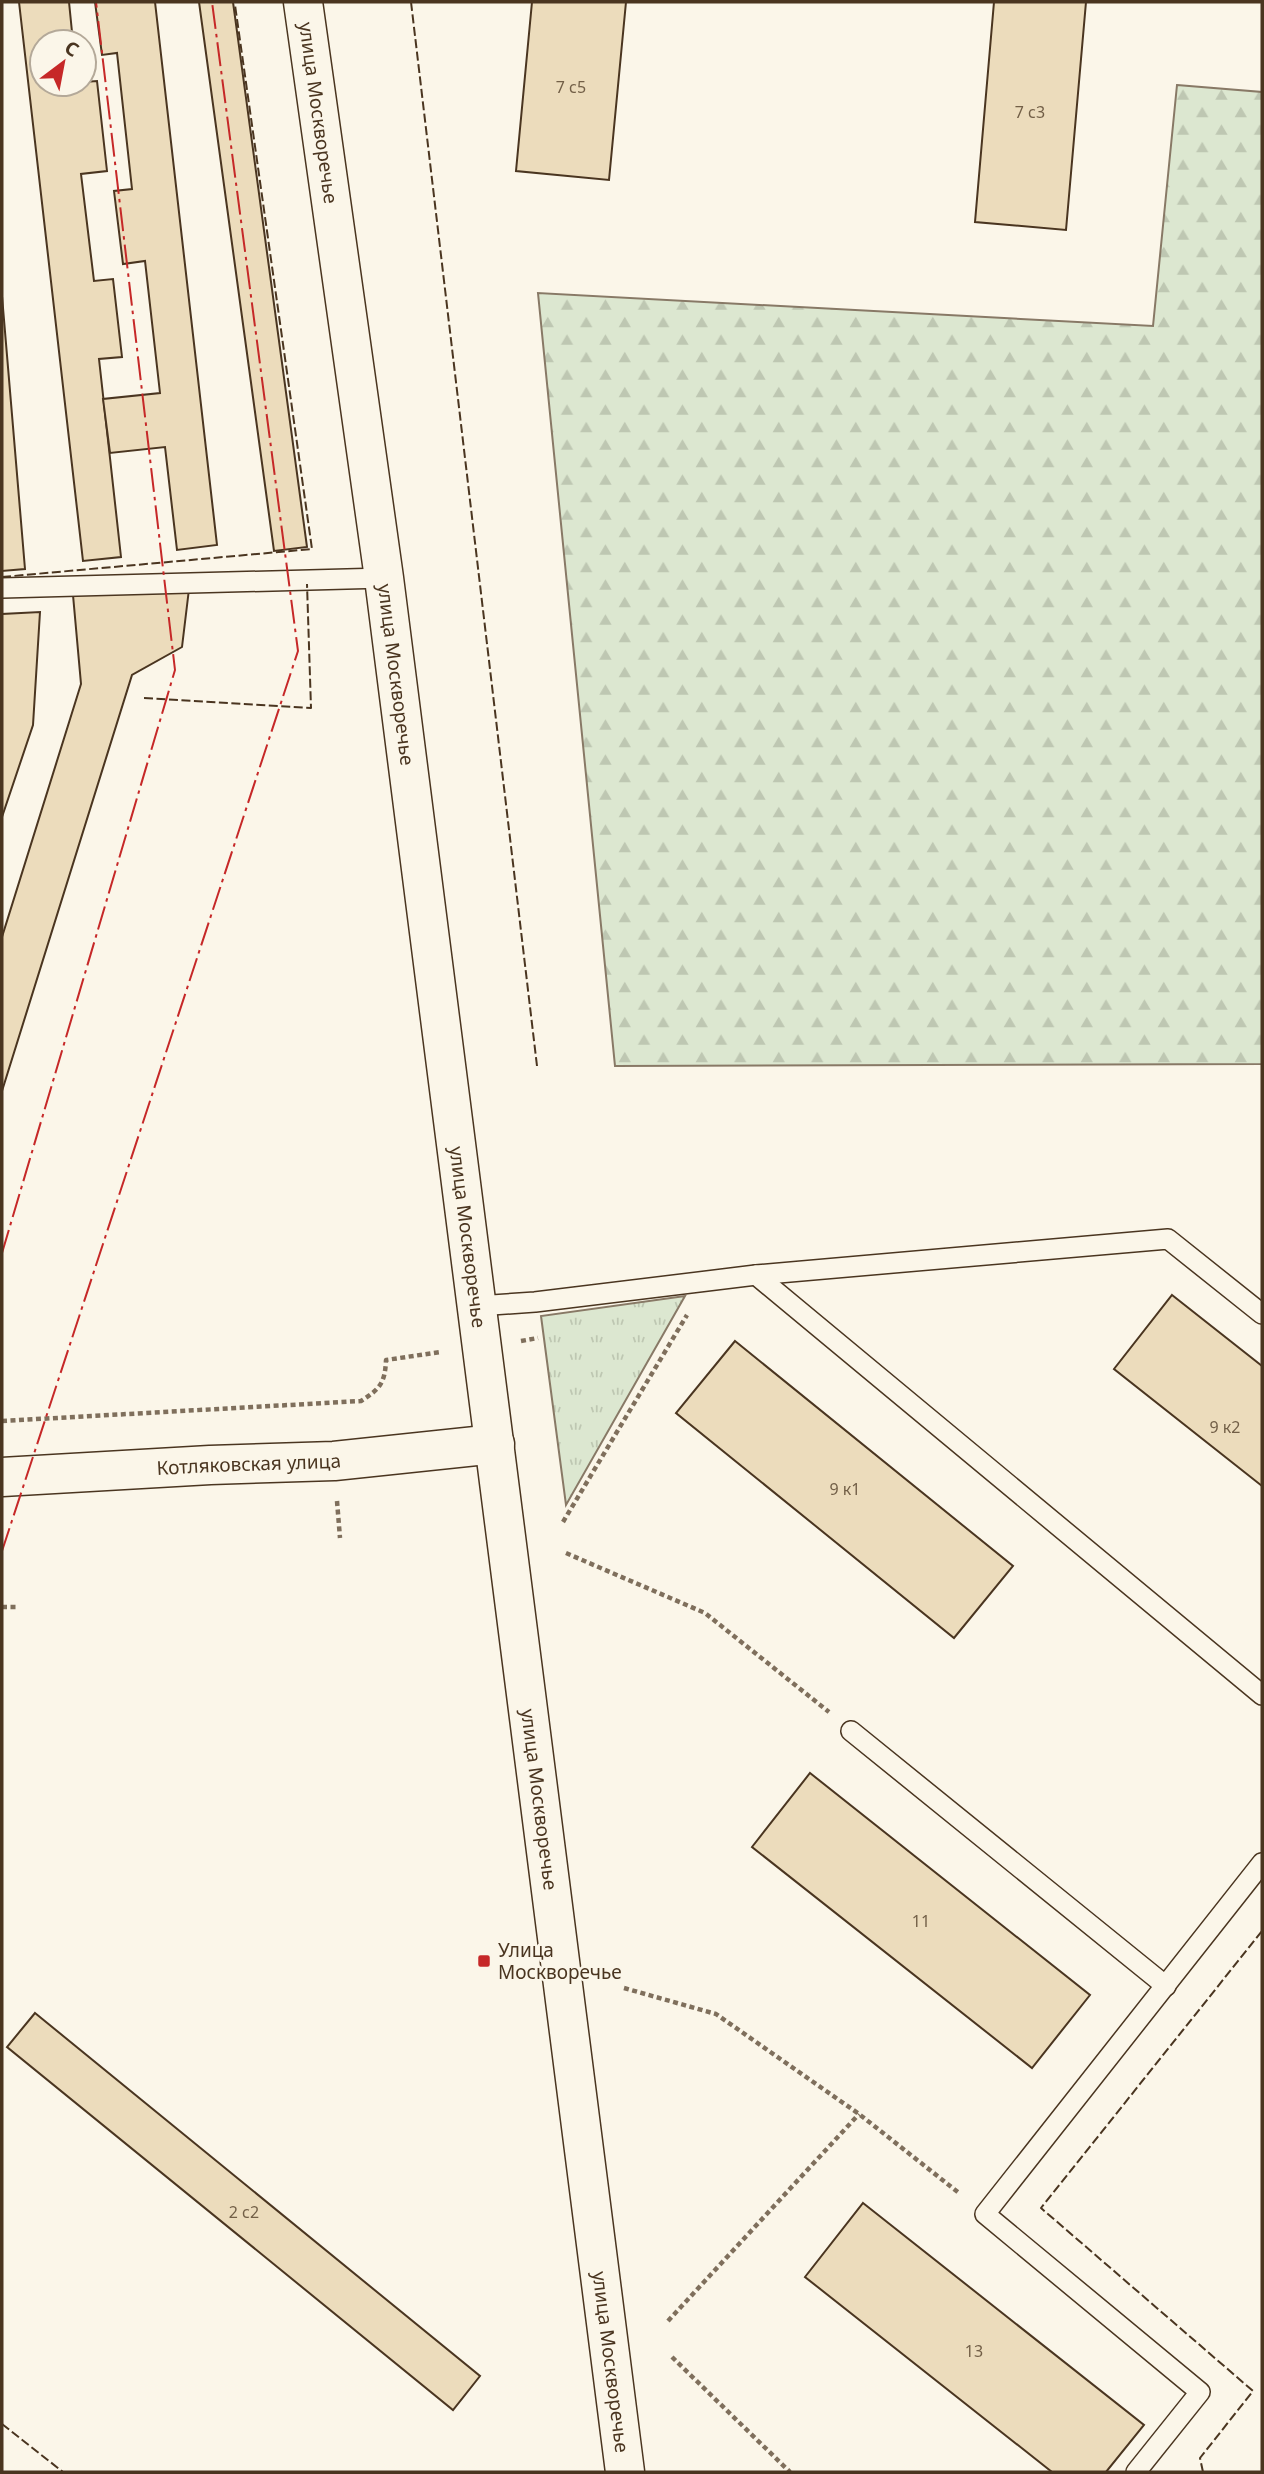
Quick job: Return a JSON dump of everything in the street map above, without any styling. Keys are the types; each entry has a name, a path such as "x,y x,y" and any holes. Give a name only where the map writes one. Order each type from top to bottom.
{"main road":[{"name":"улица Москворечье","path":"303,2 384,578 625,2472"},
{"name":"Котляковская улица","path":"2,1477 334,1461 495,1444"}],"lane":[{"path":"2,588 384,578"},
{"path":"477,1306 535,1302 756,1275 1168,1239 1262,1314"},
{"path":"756,1275 1262,1695"},
{"path":"851,1731 1166,1986"},
{"path":"1136,2472 1200,2392 985,2214 1262,1863"}],"path":[{"path":"563,1522 707,1281"},
{"path":"2,1421 360,1401 378,1391 385,1374 386,1360"},
{"path":"566,1553 705,1613 851,1731"},
{"path":"2,1607 18,1607"},
{"path":"624,1988 716,2014 859,2114 985,2214"},
{"path":"668,2321 859,2114"},
{"path":"672,2357 790,2472"}],"green space":[{"path":"1177,85 1262,92 1262,1064 615,1066 538,293 1153,326"},
{"path":"685,1296 566,1505 541,1316"}],"building":[{"path":"19,2 69,2 72,28 28,28 28,81"},
{"path":"95,2 155,2 217,545 177,550 165,447 110,453 103,399 160,393 145,261 123,264 114,191 132,189 117,53 102,55"},
{"path":"199,2 233,2 307,547 274,551"},
{"path":"532,2 626,2 609,180 516,171"},
{"path":"994,2 1086,2 1066,230 975,222"},
{"path":"98,90 107,171 81,174 94,281 113,279 122,357 99,359 121,557 83,561 30,98 98,98"},
{"path":"2,296 25,569 2,571"},
{"path":"189,589 182,647 132,675 2,1091 2,937 81,684 73,595"},
{"path":"40,612 33,725 2,817 2,614"},
{"path":"1172,1295 1262,1366 1262,1486 1114,1369"},
{"path":"735,1341 1013,1566 954,1638 676,1413"},
{"path":"810,1773 1090,1995 1032,2068 752,1847"},
{"path":"35,2013 480,2376 453,2410 7,2047"},
{"path":"863,2203 1144,2425 1106,2472 1052,2472 805,2277"}],"fence":[{"path":"411,2 537,1066"},
{"path":"2,577 312,549 235,5"},
{"path":"144,698 311,708 307,584"},
{"path":"1203,2472 1200,2458 1253,2391 1041,2208 1262,1931"},
{"path":"2,2424 63,2472"}],"power":[{"path":"2,1253 175,670 96,2"},
{"path":"2,1551 298,651 212,2"}],"place":[{"name":"Улица Москворечье","path":"484,1961"}]}
